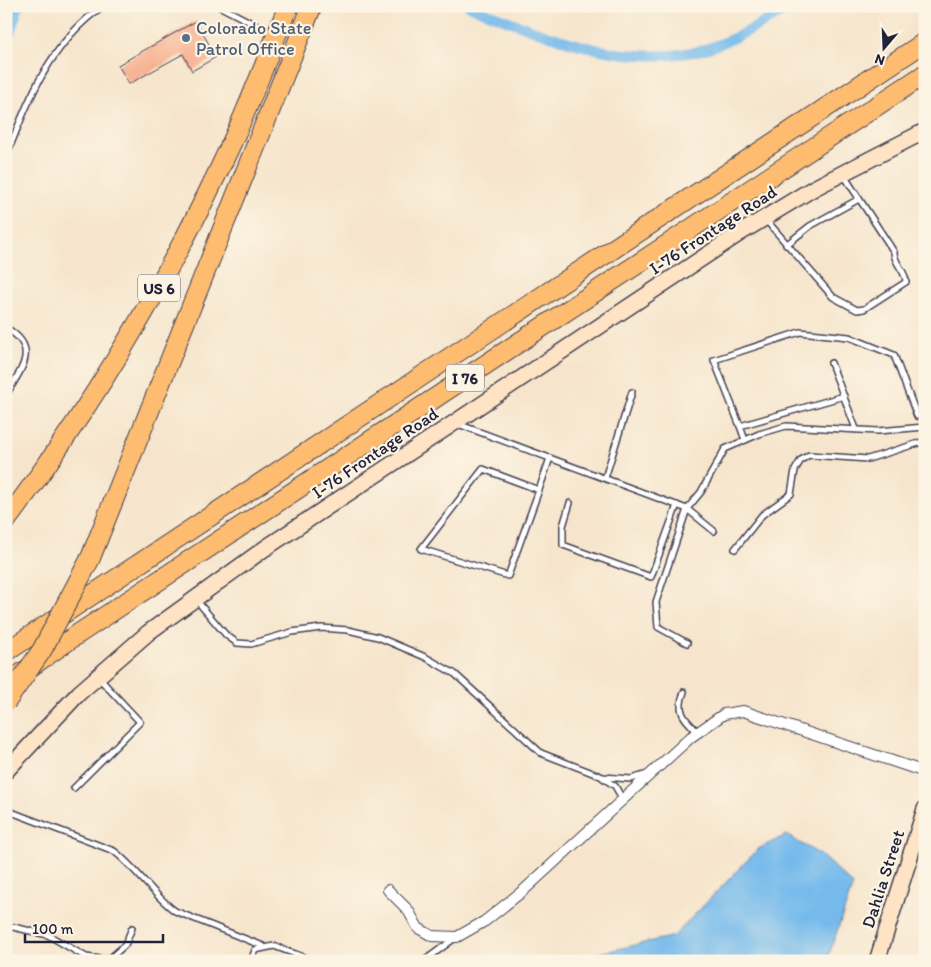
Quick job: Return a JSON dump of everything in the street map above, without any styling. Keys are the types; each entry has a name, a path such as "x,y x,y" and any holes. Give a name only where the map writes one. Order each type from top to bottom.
{"highway":[{"name":"US 6","path":"6,521 49,463 106,379 157,292 234,138 288,6"},
{"name":"US 6","path":"6,702 42,650 90,559 312,6"},
{"path":"276,36 296,45"},
{"name":"I 76","path":"6,652 925,42"},
{"name":"I 76","path":"6,684 78,634 925,74"}],"street":[{"name":"I-76 Frontage Road","path":"6,771 98,676 148,632 264,549 764,218 842,174 925,131"},
{"path":"388,890 408,910 418,928 432,936 457,936 485,921 524,890 698,732 724,714 743,711 925,772"},
{"name":"Dahlia Street","path":"876,961 925,809"}],"lane":[{"path":"6,157 29,99 48,63 76,29 103,6"},
{"path":"218,6 276,36"},
{"path":"764,218 832,298 857,310 864,309 906,282 906,277 894,258 894,252 842,174"},
{"path":"786,245 810,226 859,199"},
{"path":"6,328 18,334 26,345 23,367 6,395"},
{"path":"745,440 714,360 800,332 848,337 894,355 917,416"},
{"path":"832,363 856,429"},
{"path":"605,478 632,392"},
{"path":"740,426 844,396"},
{"path":"455,422 687,509 714,531"},
{"path":"687,643 658,627 656,602 687,509 701,492 725,449 786,426 878,431 925,427"},
{"path":"735,549 762,515 791,494 795,470 801,460 809,455 868,459 925,441"},
{"path":"539,490 483,470 421,548 508,576 539,490 550,458"},
{"path":"570,503 563,526 563,546 651,577 677,505"},
{"path":"196,598 226,635 237,643 251,644 292,632 330,629 378,637 425,656 455,674 541,753 603,777 631,779 651,774"},
{"path":"74,788 140,722 98,676"},
{"path":"684,692 679,708 683,719 698,732"},
{"path":"603,777 614,786 623,800"},
{"path":"6,810 114,852 128,861 151,890 175,911 263,946 274,946 314,961"},
{"path":"6,927 48,936 86,957 108,960 125,945 132,928"},
{"path":"424,961 457,936"},
{"path":"251,961 255,950 263,946"}],"water":[{"path":"786,835 821,855 853,885 827,961 565,961 674,936 758,849"}],"building":[{"name":"Colorado State Patrol Office","path":"196,21 216,57 192,71 183,54 129,84 118,65"}],"waterway":[{"path":"6,44 19,6"},
{"path":"469,6 578,45 634,55 693,52 718,45 793,6"}],"place":[{"name":"Colorado State Patrol Office","path":"186,38"}]}
